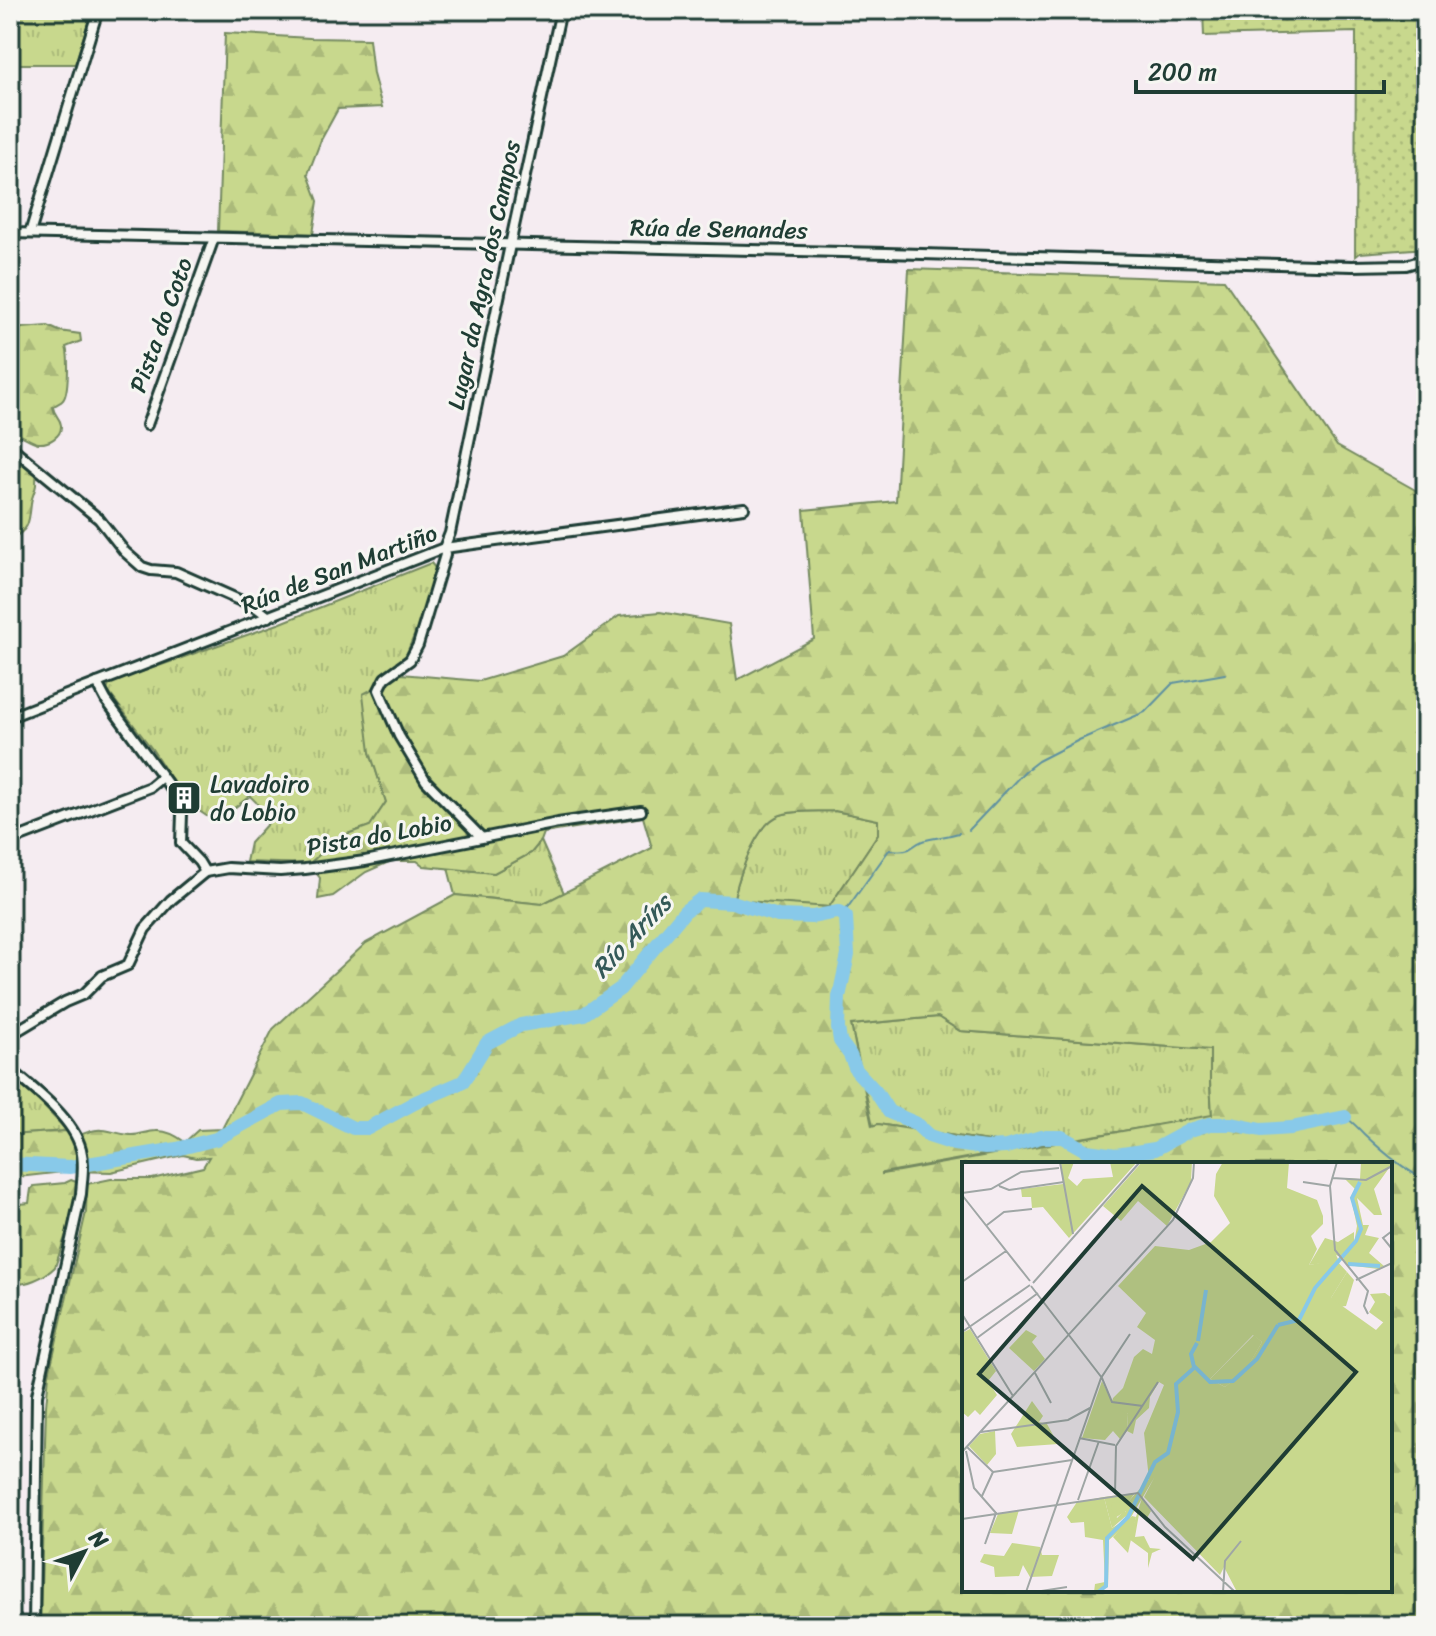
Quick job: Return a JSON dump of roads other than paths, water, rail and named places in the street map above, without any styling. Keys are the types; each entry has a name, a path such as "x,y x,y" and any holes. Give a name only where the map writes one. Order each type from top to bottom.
{"street":[{"path":"30,233 98,10"},
{"name":"Lugar da Agra dos Campos","path":"481,837 426,781 399,736 379,690 385,678 410,660 418,645 445,555 444,548 450,533 561,10"},
{"name":"Rúa de Senandes","path":"10,233 1352,266 1406,265 1426,259"},
{"name":"Pista do Coto","path":"147,425 214,238"},
{"path":"10,446 99,519 125,552 142,567 176,572 257,608 269,617"},
{"name":"Rúa de San Martiño","path":"10,717 444,548 744,508"},
{"path":"10,1035 84,994 102,976 128,965 145,929 171,900 205,872 181,843 181,804 171,786 106,700 97,683"},
{"path":"10,841 150,787 162,777"},
{"name":"Pista do Lobio","path":"205,872 228,868 280,871 365,861 558,823 641,811"},
{"path":"10,1069 40,1094 68,1124 81,1148 83,1171 81,1194 37,1395 34,1626"}],"waterway":[{"path":"969,830 1038,761 1145,712 1173,683 1225,674"},
{"path":"843,914 889,850 906,850 924,841 959,833"},
{"name":"Río Aríns","path":"10,1164 70,1167 177,1149 216,1139 281,1104 302,1103 353,1128 368,1128 416,1102 463,1082 487,1043 521,1025 584,1014 620,989 685,911 700,900 732,902 778,916 812,917 840,912 846,917 848,955 839,997 840,1041 856,1070 889,1112 915,1123 929,1136 954,1144 985,1148 1006,1147 1041,1137 1062,1137 1087,1151 1116,1155 1155,1149 1190,1130 1210,1124 1232,1124 1261,1130 1291,1128 1345,1117"},
{"path":"1345,1117 1394,1160 1426,1180"}],"place":[{"name":"Lavadoiro do Lobio","path":"184,798"}]}
